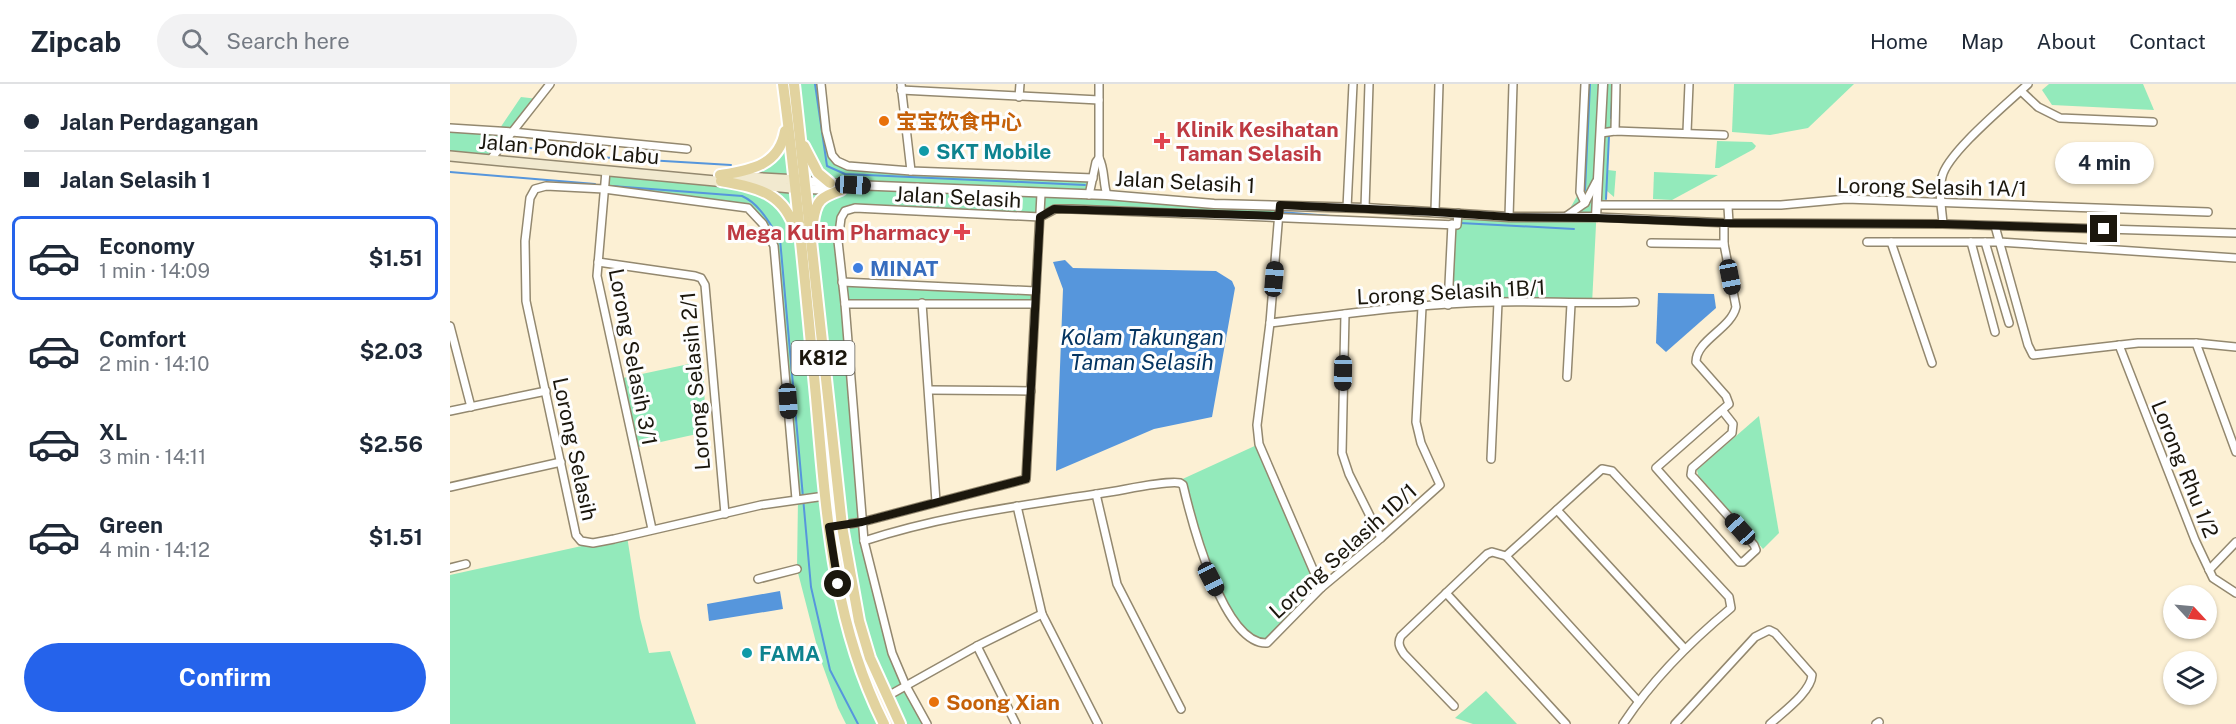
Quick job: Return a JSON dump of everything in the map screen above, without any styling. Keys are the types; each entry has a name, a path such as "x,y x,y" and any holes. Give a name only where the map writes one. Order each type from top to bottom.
{"main road":[{"name":"K812","path":"783,84 810,241 842,526 859,621 870,658 900,724"},
{"name":"K812","path":"794,84 799,135 802,252 819,496 829,527 847,630 858,665 884,724"},
{"path":"720,178 757,168 772,157 783,142 786,111"},
{"path":"799,135 814,167 830,183"},
{"name":"Jalan Pondok Labu","path":"450,156 606,171 800,185"},
{"path":"720,178 748,186 777,199 790,216 802,252"},
{"path":"810,241 815,208 819,201 826,195 841,190"}],"street":[{"path":"491,159 550,84"},
{"path":"821,84 826,131 832,155 837,161 854,168 1093,178"},
{"path":"1019,97 1020,84"},
{"path":"1099,84 1099,158 1102,162 1103,183 1107,195"},
{"path":"1347,208 1353,84"},
{"path":"1365,208 1369,84"},
{"path":"1435,212 1439,84"},
{"path":"1509,217 1513,84"},
{"path":"1585,84 1580,192 1585,202"},
{"path":"1596,218 1603,84"},
{"path":"1615,131 1616,84"},
{"path":"1687,132 1689,84"},
{"path":"1943,224 1941,178 1950,160 2028,84"},
{"path":"911,171 901,87 1019,97 1099,100"},
{"path":"2021,91 2038,107 2060,118 2153,122"},
{"path":"450,128 687,149"},
{"path":"1601,133 1615,131 1687,132 1725,135"},
{"path":"1089,195 1096,162 1099,158"},
{"name":"Lorong Selasih 3/1","path":"606,171 597,276 652,529"},
{"path":"1565,217 1585,202 1598,176"},
{"name":"Jalan Selasih 1","path":"800,185 830,183 1041,194 1107,195 1214,204 1365,208 1509,217 1726,223 1943,224 2235,233"},
{"name":"Jalan Selasih 1","path":"800,185 841,190 853,185"},
{"name":"Lorong Selasih","path":"604,189 546,186 535,189 530,198 525,241 526,301 576,535 581,541 593,543 819,496"},
{"path":"604,189 748,208 763,224 774,246 796,499"},
{"path":"829,527 862,522 1026,479 1041,194"},
{"name":"Lorong Selasih 1A/1","path":"1597,205 1781,206 1846,199 2208,212"},
{"path":"1280,205 1270,323 1257,425 1259,444 1321,588"},
{"path":"1722,410 1733,424 1732,433 1692,468 1691,475 1755,545 1756,550 1743,562 1739,562 1656,468 1722,410 1729,404 1726,396 1696,362 1696,355 1700,349 1734,315 1736,307 1724,244 1728,207"},
{"name":"Jalan Selasih","path":"927,724 906,686 892,653 864,541 838,241 841,218 845,211 851,208 1040,217 1054,209 1072,209 1452,224"},
{"path":"1448,305 1452,224 1457,225 1458,213"},
{"path":"1995,226 2028,345 2033,355 2119,345 2196,343 2236,347"},
{"path":"1867,242 1999,242 2236,258"},
{"path":"1891,242 1932,363"},
{"path":"1971,242 1995,332"},
{"path":"1985,242 2009,323"},
{"path":"1651,243 1724,244"},
{"name":"Lorong Selasih 2/1","path":"598,262 695,276 700,278 705,285 725,514"},
{"path":"842,282 1036,291"},
{"path":"1491,459 1498,302"},
{"name":"Lorong Selasih 1B/1","path":"1270,323 1345,314 1498,302 1571,304 1635,302"},
{"path":"922,303 930,390 936,502"},
{"path":"845,304 1035,304"},
{"path":"1568,377 1571,304"},
{"name":"Lorong Selasih 1D/1","path":"1096,494 1176,482 1183,485 1198,546 1211,579 1245,635 1260,643 1267,643 1321,588 1440,485 1421,443 1416,422 1422,307"},
{"path":"1345,314 1342,453 1349,474 1381,538"},
{"path":"450,326 471,407"},
{"path":"2196,343 2236,452"},
{"name":"Lorong Rhu 1/2","path":"2119,345 2194,540 2213,578 2236,592"},
{"path":"930,390 1031,391"},
{"path":"450,411 546,391"},
{"path":"450,487 561,462"},
{"path":"1506,556 1602,469 1612,471 1729,597 1731,608 1685,649 1638,701 1623,724"},
{"path":"864,541 958,515 1096,494 1118,584 1181,709"},
{"path":"1017,506 1042,614 1098,724"},
{"path":"1557,510 1685,649"},
{"path":"2209,570 2236,542"},
{"path":"1454,706 1404,654 1399,640 1487,554 1492,552 1506,556 1638,701"},
{"path":"450,568 466,564"},
{"path":"758,579 797,569"},
{"path":"1446,593 1566,724"},
{"path":"886,697 977,646 1042,614"},
{"path":"1675,724 1755,637 1769,630 1775,633 1812,675 1812,681 1807,689 1770,724"},
{"path":"977,646 1016,724"}],"green space":[{"path":"794,84 821,84 832,155 848,166 1093,178 1089,194 1280,205 1279,215 1055,209 1040,217 855,208 845,211 838,241 843,282 1036,291 1035,304 845,304 864,541 892,653 927,724 900,724 870,658 842,526"},
{"path":"1585,84 1616,84 1614,136 1609,136 1608,170 1616,171 1614,197 1607,191 1606,199 1597,205 1592,304 1448,305 1452,224 1457,224 1458,213 1565,217 1580,191"},
{"path":"1734,84 1854,84 1808,128 1770,135 1732,132"},
{"path":"2049,84 2143,84 2154,110 2052,105 2042,90"},
{"path":"521,97 538,99 491,159 450,156 450,128 498,131"},
{"path":"785,131 794,180 720,175 765,163"},
{"path":"1717,141 1752,142 1756,146 1719,168 1715,168"},
{"path":"606,171 795,189 825,496 847,630 884,724 846,724 820,658 797,569 798,499 774,246 763,225 747,208 604,189"},
{"path":"1654,172 1718,175 1672,200 1653,199"},
{"path":"703,361 706,432 638,447 623,378"},
{"path":"1759,416 1779,533 1763,549 1698,475 1697,470"},
{"path":"1259,444 1321,588 1267,643 1245,635 1211,579 1183,485 1176,482"},
{"path":"627,536 640,618 649,653 670,651 696,724 450,724 450,575"},
{"path":"1486,691 1517,724 1473,724 1455,718"}],"water":[{"name":"Kolam Takungan Taman Selasih","path":"1065,260 1073,268 1216,271 1232,281 1235,288 1212,417 1154,429 1056,471 1063,289 1053,262"},
{"path":"1658,293 1714,294 1716,308 1666,352 1656,343"},
{"path":"780,591 783,609 709,621 707,604"}],"waterway":[{"path":"815,84 827,166 845,174 1085,185"},
{"path":"1585,190 1590,84"},
{"path":"1611,118 1613,84"},
{"path":"1606,199 1609,136"},
{"path":"529,148 597,157 731,165"},
{"path":"450,172 595,184"},
{"path":"612,186 742,196 759,209 780,239 811,587 830,670 858,724"},
{"path":"1280,212 1343,217"},
{"path":"1460,223 1574,229"}],"place":[{"name":"宝宝饮食中心","path":"884,121"},
{"name":"Klinik Kesihatan Taman Selasih","path":"1162,141"},
{"name":"SKT Mobile","path":"924,151"},
{"name":"Mega Kulim Pharmacy","path":"962,232"},
{"name":"MINAT","path":"858,268"},
{"name":"FAMA","path":"747,653"},
{"name":"Soong Xian","path":"934,702"}],"route":[{"path":"838,584 829,527 862,522 1026,479 1040,217 1054,209 1279,216 1280,205 1509,217 2104,229"}]}
